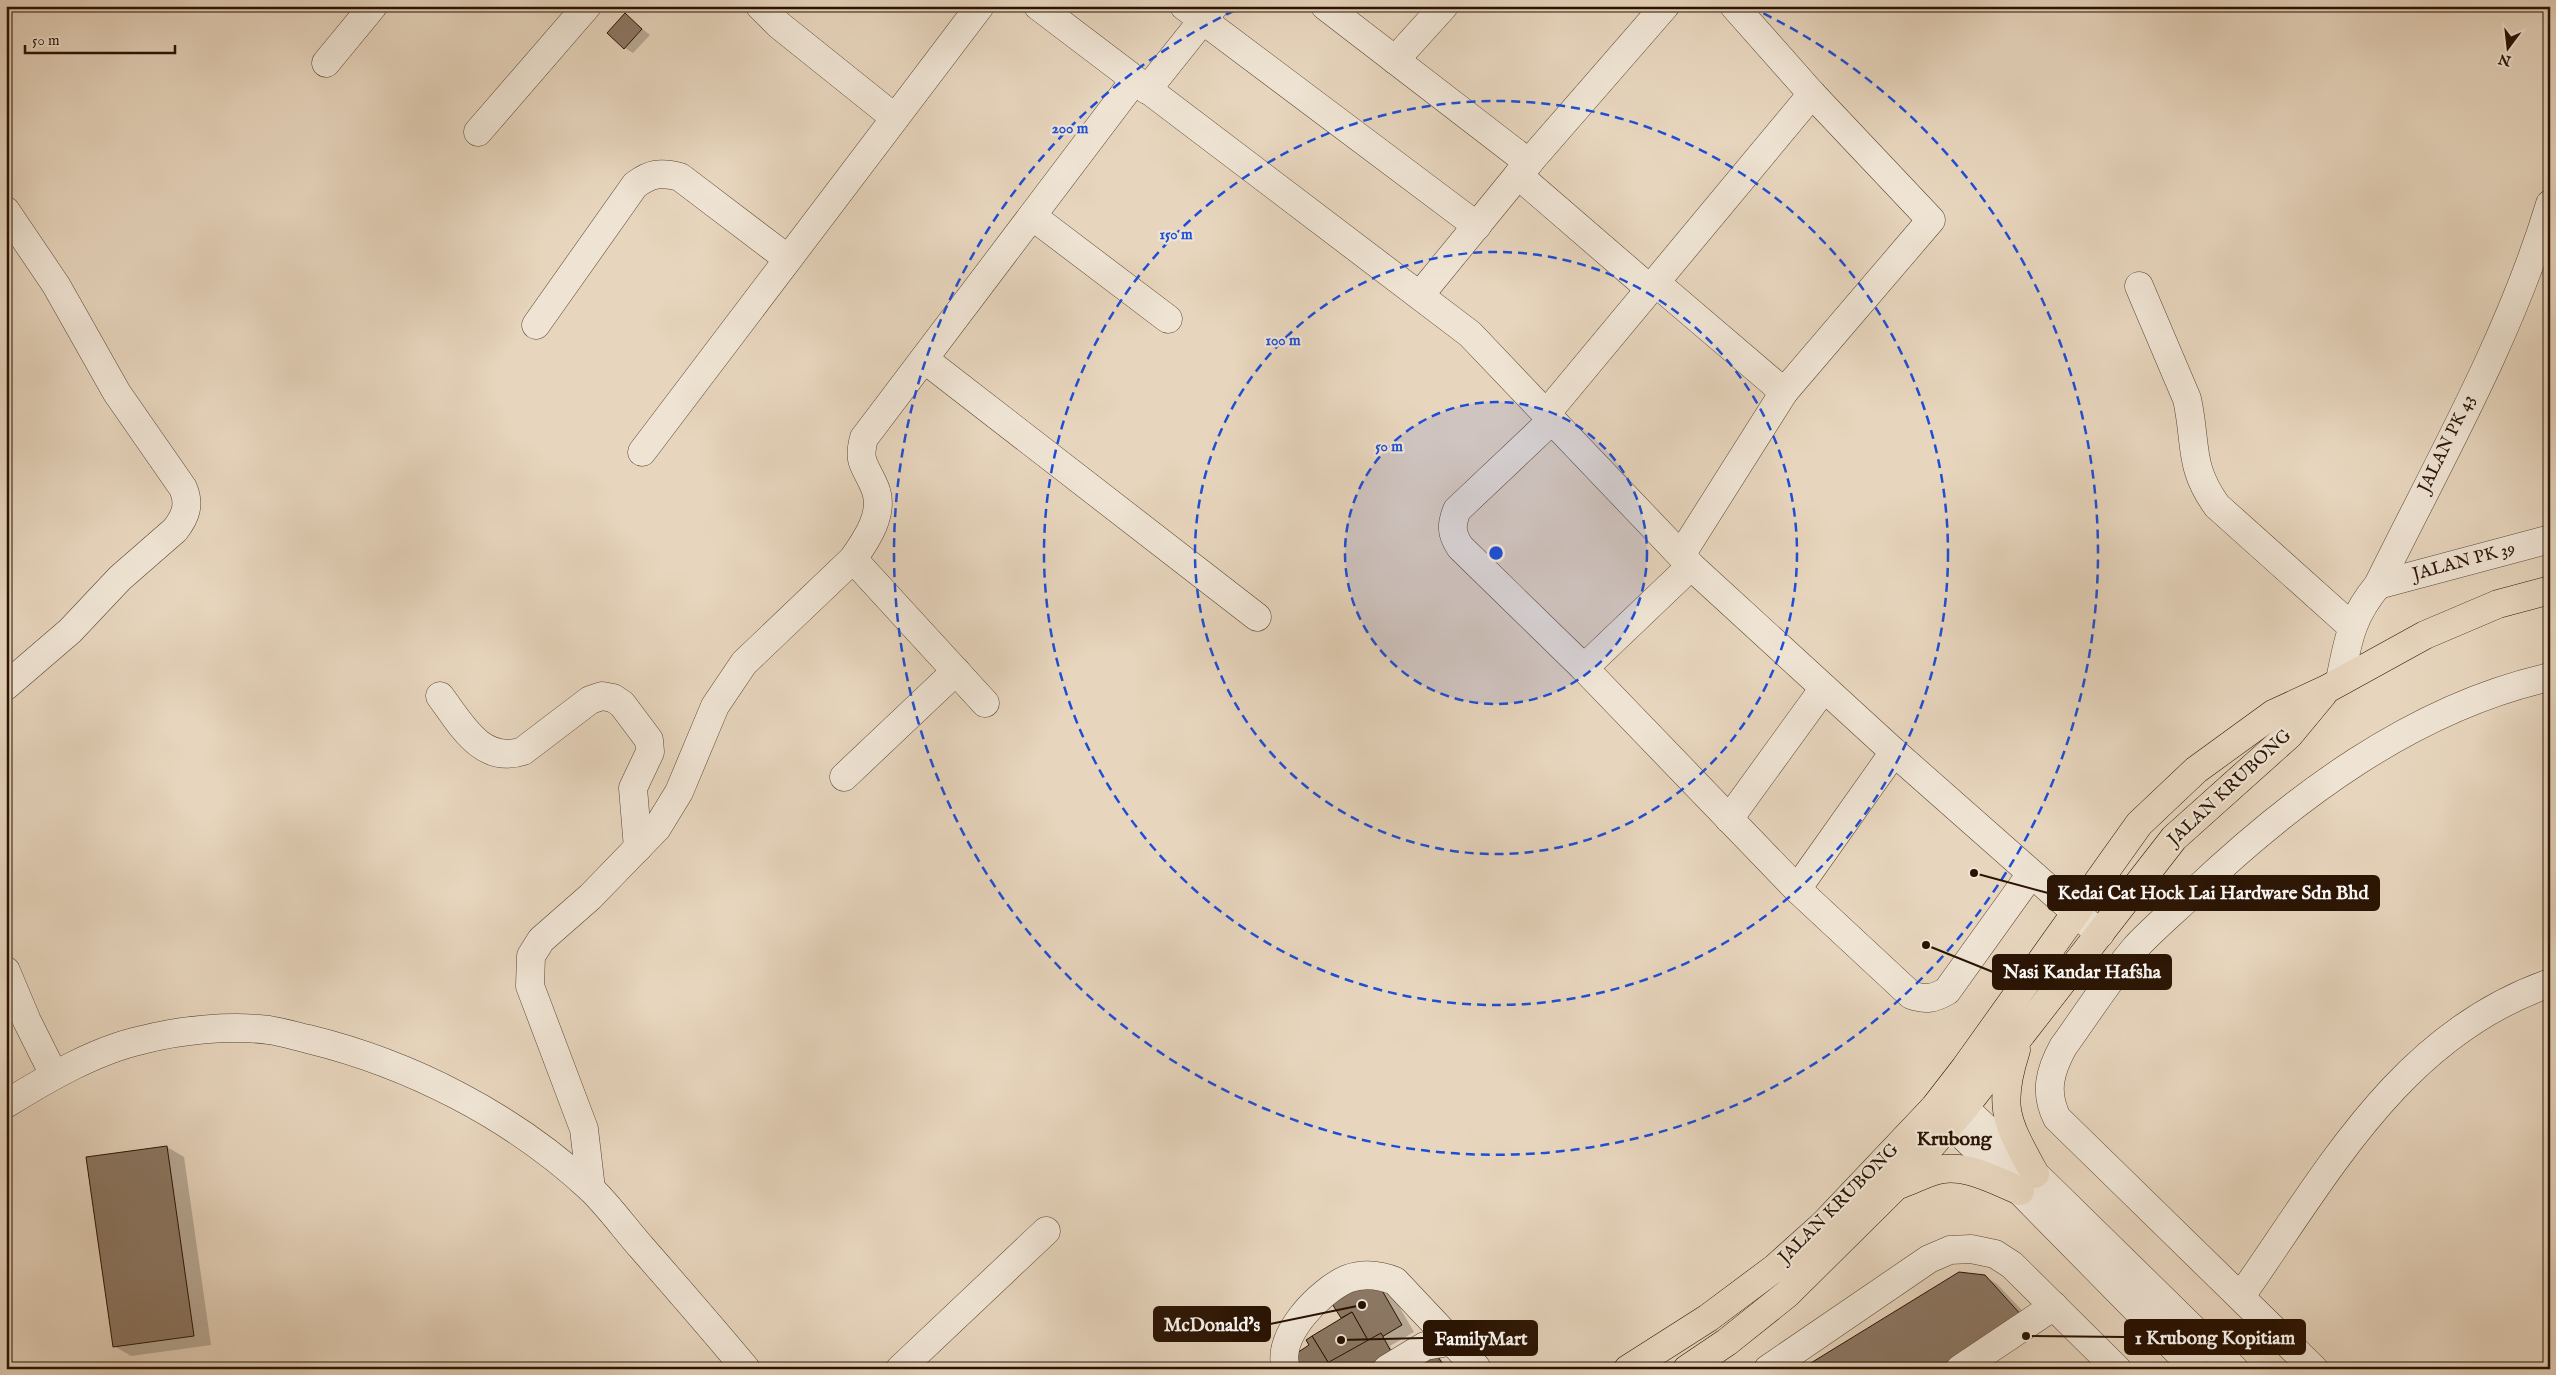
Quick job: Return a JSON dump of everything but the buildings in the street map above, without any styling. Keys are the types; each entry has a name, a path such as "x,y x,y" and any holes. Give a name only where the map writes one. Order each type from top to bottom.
{"main road":[{"name":"JALAN KRUBONG","path":"1687,1369 1727,1342 1787,1294 1896,1186 2076,913 2140,824 2196,770 2273,714 2425,635 2489,608 2550,590"},
{"name":"JALAN KRUBONG","path":"1628,1369 1708,1318 1775,1268 1949,1108 2020,1036 2174,838 2289,735 2333,684"},
{"path":"1896,1186 1936,1170 1962,1169 2027,1183 2010,1128 2004,1098 2009,1071 2020,1036"}],"street":[{"path":"326,63 373,6"},
{"path":"478,132 587,6"},
{"path":"760,6 779,25 895,118"},
{"path":"642,452 980,6"},
{"path":"1038,6 1470,334 1686,560 1894,752 2100,934"},
{"path":"1325,6 1395,60 1524,169 1652,286 1784,392"},
{"path":"1395,60 1444,6"},
{"path":"1420,295 1524,169 1665,6"},
{"path":"1584,668 1686,560 1784,392 1931,220 1812,94 1734,6"},
{"path":"591,1189 584,1129 530,986 531,956 541,940 590,898 657,828 679,792 715,706 744,663 854,559 870,534 878,501 875,488 862,465 860,452 864,438 1032,216 1200,11 1476,226"},
{"path":"1812,94 1652,286 1549,418 1458,510 1452,522 1452,534 1460,547 1584,668 1797,889 1911,995 1924,999 1936,997 1947,991 2031,874"},
{"path":"536,325 635,185 647,176 663,172 680,177 788,260"},
{"name":"JALAN PK 43","path":"2333,684 2351,626 2368,597 2378,586 2497,344 2524,279 2550,204"},
{"path":"6,211 56,285 117,393 183,488 187,498 182,521 175,530 120,578 70,631 6,686"},
{"path":"1032,216 1168,319"},
{"path":"2139,286 2187,399 2191,417 2194,459 2198,476 2207,492 2217,506 2351,626"},
{"path":"924,359 1257,617"},
{"name":"JALAN PK 39","path":"2378,586 2550,539"},
{"path":"854,559 986,703"},
{"path":"844,777 956,670"},
{"path":"2314,1369 2058,1118 2049,1094 2049,1078 2054,1062 2137,947 2220,867 2315,789 2414,727 2471,702 2550,677"},
{"path":"1729,819 1824,688"},
{"path":"440,696 474,740 485,749 498,754 512,755 523,751 590,700 602,696 613,698 622,704 649,740 650,752 633,788 638,848"},
{"path":"1797,889 1894,752"},
{"path":"6,971 27,1022 54,1075"},
{"path":"2241,1296 2358,1127 2415,1064 2485,1013 2526,991 2550,983"},
{"path":"6,1104 54,1075 140,1040 224,1029 269,1030 336,1046 393,1066 468,1101 536,1144 591,1189 746,1369"},
{"path":"1949,1108 2027,1183 2234,1369"},
{"path":"2027,1183 2195,1369"},
{"path":"900,1369 1046,1231"},
{"path":"1768,1369 1910,1270 1950,1250 1971,1249 1995,1254 2012,1265 2117,1369"},
{"path":"1286,1369 1286,1348 1291,1334 1305,1312 1323,1293 1348,1279 1378,1274 1395,1280 1454,1341 1471,1368"},
{"path":"1968,1367 2054,1306"},
{"path":"1387,1369 1425,1346 1454,1341"}],"place":[{"name":"Kedai Cat Hock Lai Hardware Sdn Bhd","path":"1974,873"},
{"name":"Nasi Kandar Hafsha","path":"1926,945"},
{"name":"McDonald's","path":"1362,1305"},
{"name":"1 Krubong Kopitiam","path":"2026,1336"},
{"name":"FamilyMart","path":"1341,1340"}],"district":[{"name":"Krubong","path":"1954,1139"}]}
